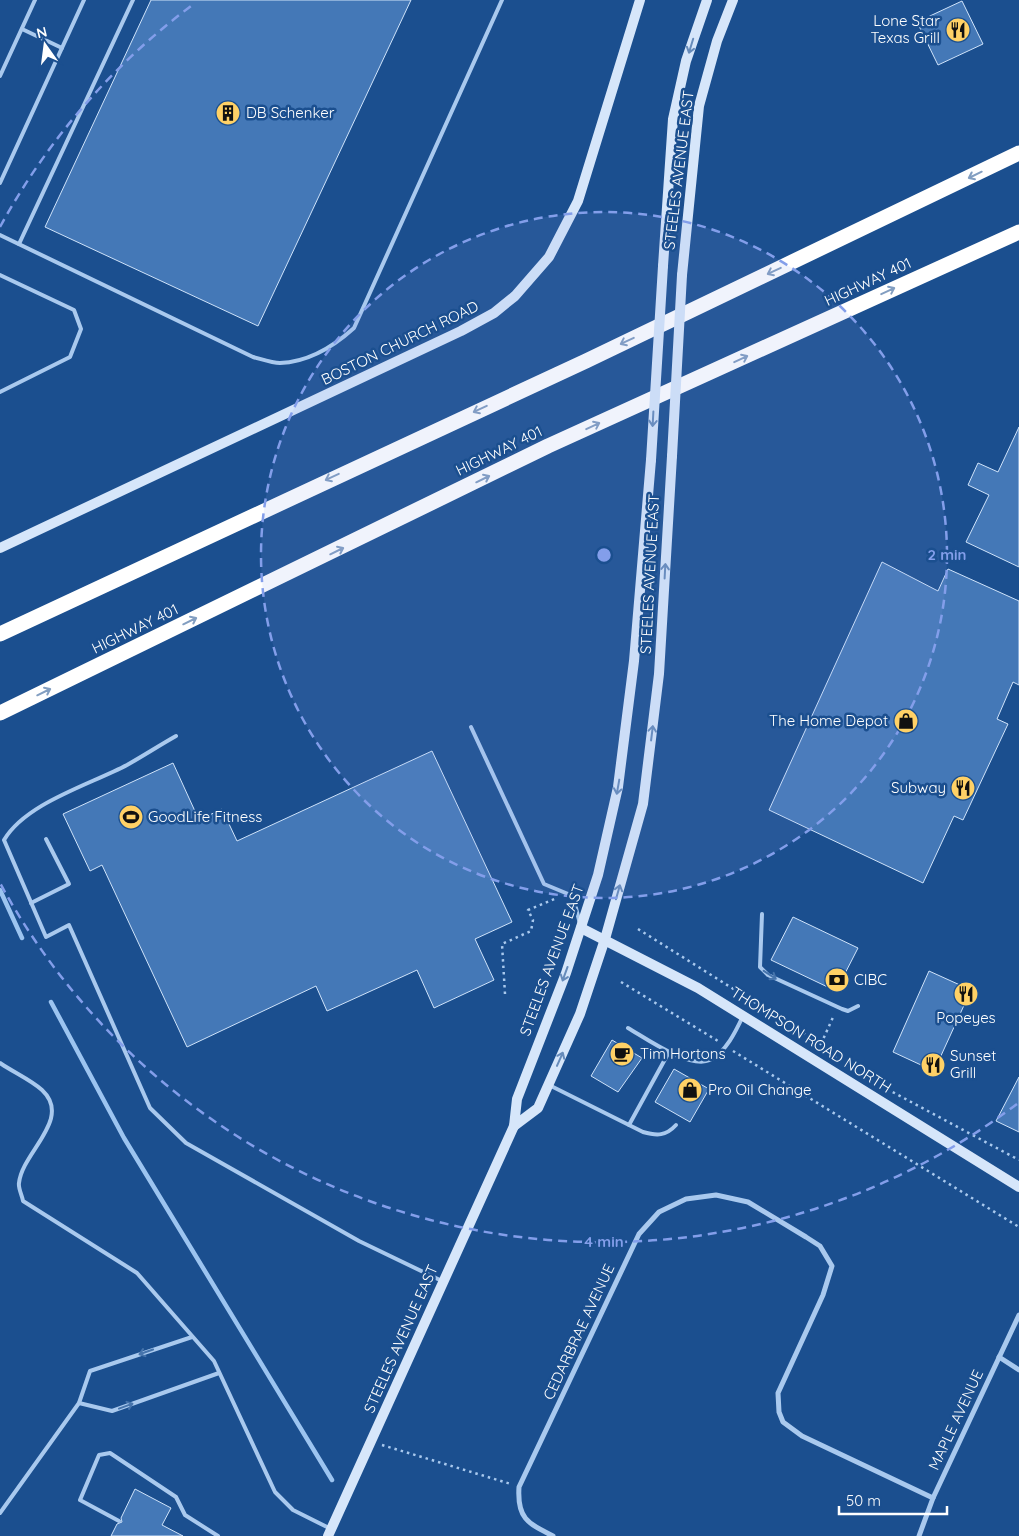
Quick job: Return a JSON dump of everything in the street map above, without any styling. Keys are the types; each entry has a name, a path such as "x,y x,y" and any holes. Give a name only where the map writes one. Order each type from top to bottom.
{"highway":[{"path":"0,634 586,361 1019,154"},
{"name":"HIGHWAY 401","path":"0,713 354,543 548,446 1019,232"}],"main road":[{"name":"BOSTON CHURCH ROAD","path":"0,548 461,331 494,313 515,296 549,257 578,201 640,0"},
{"name":"STEELES AVENUE EAST","path":"330,1532 514,1126 517,1099 581,928 598,875 618,787 634,662 651,460 662,266 673,119 686,61 706,0"},
{"name":"STEELES AVENUE EAST","path":"514,1126 538,1108 580,1014 605,939 643,804 659,674 682,274 699,106 717,41 733,0"},
{"name":"THOMPSON ROAD NORTH","path":"581,928 698,988 1019,1187"}],"street":[{"name":"CEDARBRAE AVENUE","path":"519,1487 639,1234 659,1212 686,1199 716,1195 748,1202 806,1237 820,1246 832,1266 823,1295 778,1393 778,1412 783,1422 802,1436 933,1498"},
{"name":"MAPLE AVENUE","path":"919,1536 933,1498 1019,1315"},
{"path":"999,1357 1019,1370"},
{"path":"519,1487 518,1502 522,1514 528,1522 553,1536"}],"lane":[{"path":"0,76 35,0"},
{"path":"0,183 84,0"},
{"path":"18,244 133,0"},
{"path":"0,235 253,357 280,363 307,358 333,346 354,328 502,0"},
{"path":"22,29 62,48"},
{"path":"0,275 74,310 81,329 70,357 0,392"},
{"path":"471,726 544,884 572,896 581,928"},
{"path":"176,736 126,765 32,811 11,828 4,840 46,937 69,925 150,1108 186,1143 359,1241 444,1282"},
{"path":"31,903 69,884 46,839"},
{"path":"762,914 760,967 768,975 838,1007 848,1010 858,1006"},
{"path":"628,1028 669,1052 694,1062 710,1060 725,1046 743,1016"},
{"path":"629,1125 669,1052"},
{"path":"0,1063 42,1090 52,1103 52,1121 22,1169 18,1185 24,1201 137,1273 214,1361 276,1492 293,1510 330,1532"},
{"path":"549,1085 629,1125 656,1136 669,1133 676,1125"},
{"path":"0,1513 79,1403 90,1371 192,1337"},
{"path":"79,1403 112,1411 219,1373"},
{"path":"119,1521 80,1500 99,1455 110,1453 176,1497 185,1515 218,1536"}],"path":[{"path":"505,994 502,944 531,931 533,920 528,910 568,894"},
{"path":"638,929 821,1044 842,1063"},
{"path":"621,982 1019,1227"},
{"path":"821,1044 838,1007"},
{"path":"881,1086 1019,1160"},
{"path":"371,1442 519,1487"}],"building":[{"name":"DB Schenker","path":"151,0 411,0 258,326 45,227"},
{"path":"962,1 983,44 938,65 917,22"},
{"path":"1019,427 1019,567 966,542 989,495 968,485 978,463 998,472"},
{"name":"The Home Depot","path":"882,562 938,591 948,569 1019,601 1019,685 1013,682 997,719 1008,724 963,820 954,816 923,883 769,810"},
{"path":"432,751 512,922 475,939 494,980 434,1008 417,970 327,1011 316,986 187,1047 102,865 90,871 63,814 173,763 199,820 222,809 237,841"},
{"path":"793,917 858,948 836,991 771,960"},
{"path":"929,971 971,990 934,1071 893,1052"},
{"path":"612,1040 642,1058 618,1092 591,1076"},
{"path":"674,1069 709,1089 690,1122 655,1102"},
{"path":"1019,1077 1019,1132 996,1121"},
{"path":"135,1489 171,1508 162,1525 183,1536 111,1536 117,1524 122,1522 121,1518"}],"waterway":[{"path":"0,890 22,938"},
{"path":"51,1002 124,1138 332,1480"}],"place":[{"name":"Lone Star Texas Grill","path":"958,30"},
{"name":"DB Schenker","path":"228,113"},
{"name":"The Home Depot","path":"906,721"},
{"name":"Subway","path":"963,788"},
{"name":"GoodLife Fitness","path":"131,817"},
{"name":"CIBC","path":"837,980"},
{"name":"Popeyes","path":"966,994"},
{"name":"Tim Hortons","path":"622,1054"},
{"name":"Sunset Grill","path":"933,1065"},
{"name":"Pro Oil Change","path":"690,1090"}]}
